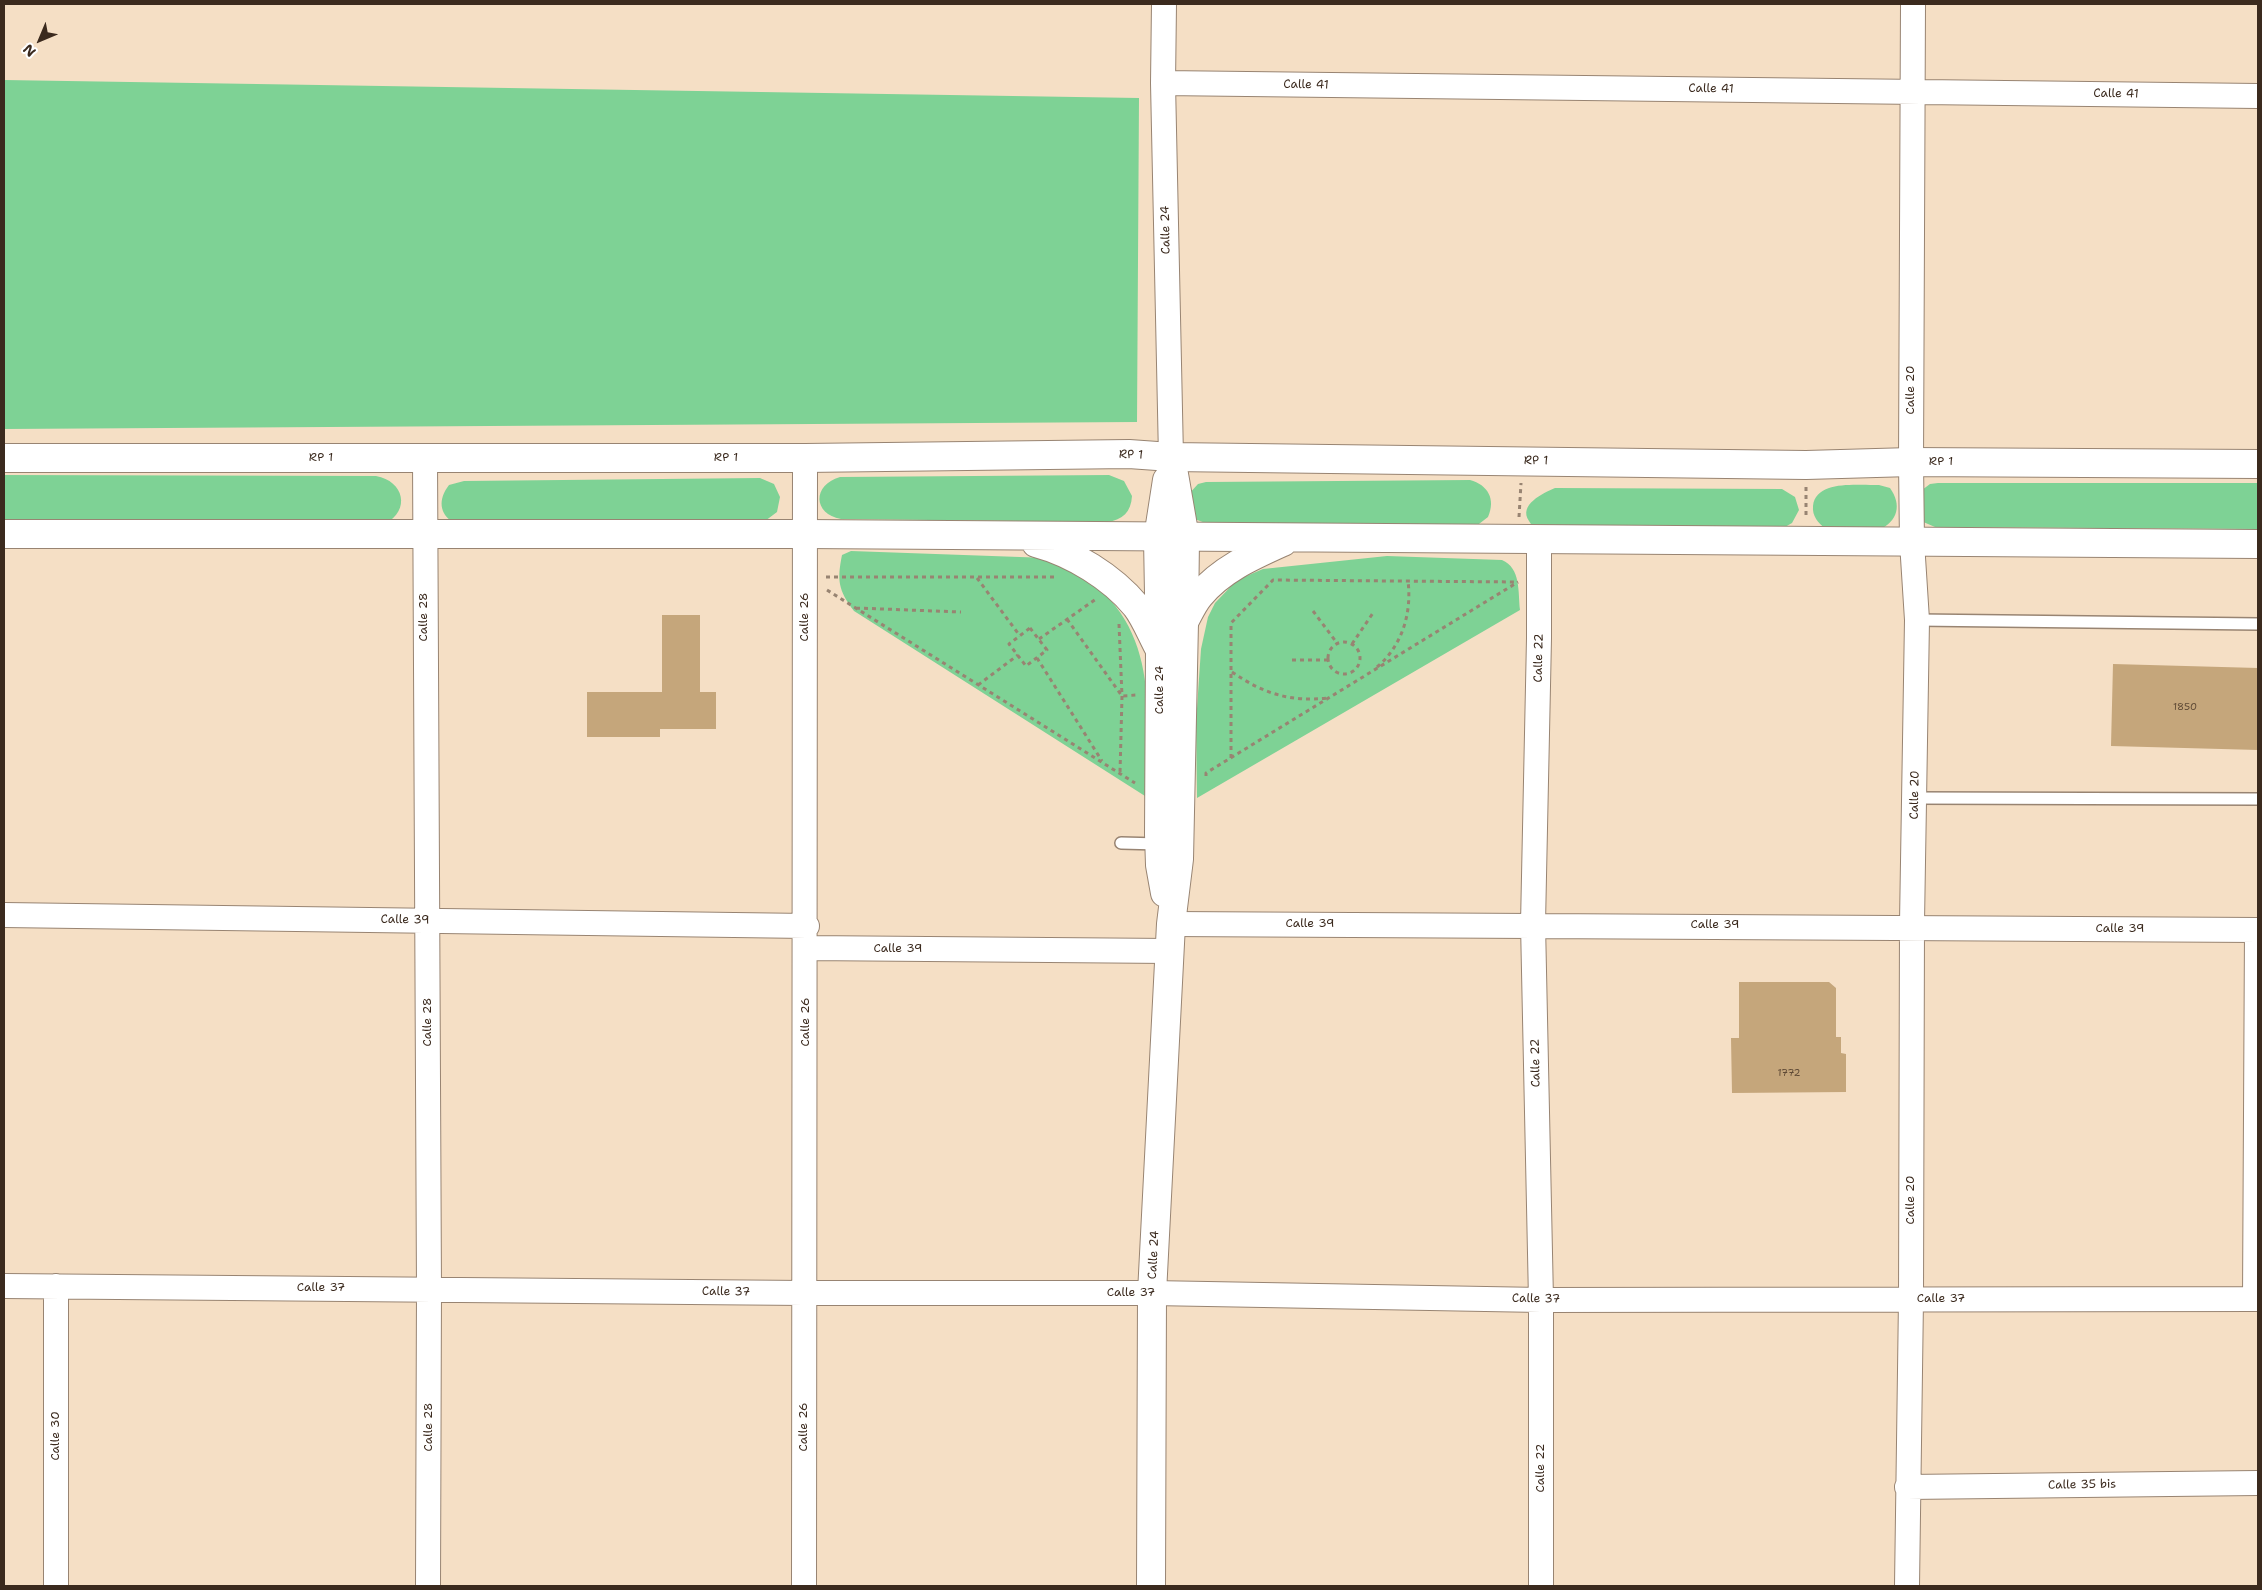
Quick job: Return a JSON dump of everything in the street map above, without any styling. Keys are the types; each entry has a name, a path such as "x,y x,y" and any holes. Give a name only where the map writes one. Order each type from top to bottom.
{"main road":[{"name":"RP 1","path":"4,458 806,458 1130,454 1171,457 1806,465 1911,462 2258,464"},
{"name":"Calle 24","path":"1151,1586 1152,1293 1171,924 1179,859 1184,622 1185,538 1171,457"},
{"name":"Calle 24","path":"1171,457 1158,538 1160,865 1171,924"},
{"path":"4,534 805,534 1158,538 2258,544"},
{"path":"1013,537 1065,554 1090,567 1136,607 1160,650"},
{"path":"1184,622 1199,596 1214,581 1245,559 1291,538"}],"street":[{"name":"Calle 24","path":"1164,4 1163,83 1171,457"},
{"name":"Calle 20","path":"1907,1586 1911,1299 1912,927 1917,620 1912,542 1911,462 1913,4"},
{"name":"Calle 41","path":"1163,83 2258,96"},
{"name":"Calle 28","path":"425,458 429,1289 428,1586"},
{"name":"Calle 26","path":"804,1586 806,458"},
{"name":"Calle 22","path":"1528,540 1533,924 1541,1300 1541,1586"},
{"name":"Calle 39","path":"4,915 428,920 1170,951"},
{"name":"Calle 39","path":"1171,924 1533,924 2258,930"},
{"path":"2256,1299 2258,930"},
{"name":"Calle 37","path":"4,1286 804,1293 1152,1293 1541,1300 2256,1299"},
{"name":"Calle 30","path":"56,1286 56,1586"},
{"name":"Calle 35 bis","path":"1907,1486 2258,1483"}],"lane":[{"path":"1917,620 2258,624"},
{"path":"1915,798 2258,799"},
{"path":"1121,843 1160,844"}],"path":[{"path":"1522,461 1528,540"},
{"path":"1806,465 1806,542"},
{"path":"805,577 1065,578"},
{"path":"805,577 1143,788"},
{"path":"977,577 1020,636"},
{"path":"1231,758 1231,623 1273,580 1529,582"},
{"path":"1368,674 1382,663 1395,647 1403,630 1408,607 1408,581"},
{"path":"1206,779 1206,773 1368,674 1529,582"},
{"path":"1092,593 1104,604"},
{"path":"1039,639 1097,598"},
{"path":"856,608 961,612"},
{"path":"1313,611 1337,643"},
{"path":"1352,644 1373,613"},
{"path":"1118,616 1122,696 1120,773"},
{"path":"1067,619 1122,696"},
{"path":"1030,628 1047,650 1026,666 1009,644 1020,636 1030,628"},
{"path":"1337,643 1352,644 1359,652 1360,657 1357,667 1353,671 1338,672 1330,665 1328,660 1330,650 1337,643"},
{"path":"978,684 1018,655"},
{"path":"1037,658 1104,763"},
{"path":"1292,660 1328,660"},
{"path":"1231,672 1252,686 1283,697 1300,699 1330,698"}],"green space":[{"path":"4,80 1139,98 1137,422 4,429"},
{"path":"4,475 376,476 393,484 401,497 401,504 393,518 385,524 4,523"},
{"path":"1109,475 1124,481 1132,496 1128,511 1122,517 1107,522 841,519 825,511 821,506 820,499 824,486 840,477"},
{"path":"760,478 774,484 780,497 777,512 765,521 454,523 445,515 442,506 445,490 449,485 464,481"},
{"path":"1470,480 1482,485 1491,499 1488,517 1475,527 1208,524 1192,518 1188,495 1198,484 1206,482"},
{"path":"1938,483 2258,483 2258,529 1935,527 1921,521 1918,493 1930,484"},
{"path":"1879,485 1890,488 1894,494 1897,506 1894,517 1879,530 1826,529 1818,522 1813,506 1816,497 1822,491 1840,486"},
{"path":"1555,488 1782,489 1795,497 1799,510 1792,523 1785,527 1546,531 1539,529 1529,521 1526,515 1527,510 1533,500"},
{"path":"851,551 1048,558 1084,577 1110,600 1129,626 1140,656 1146,688 1148,722 1145,796 854,611 842,591 839,578 842,555"},
{"path":"1387,556 1502,560 1513,569 1516,575 1520,610 1197,798 1196,723 1201,649 1208,617 1215,603 1237,580 1263,569"}],"building":[{"path":"662,615 700,615 700,692 716,692 716,729 660,729 660,737 587,737 587,692 662,692"},
{"path":"2113,664 2258,668 2258,750 2111,746"},
{"path":"1739,982 1829,982 1836,988 1836,1037 1841,1037 1841,1053 1846,1054 1846,1092 1732,1093 1731,1038 1739,1038"}]}
